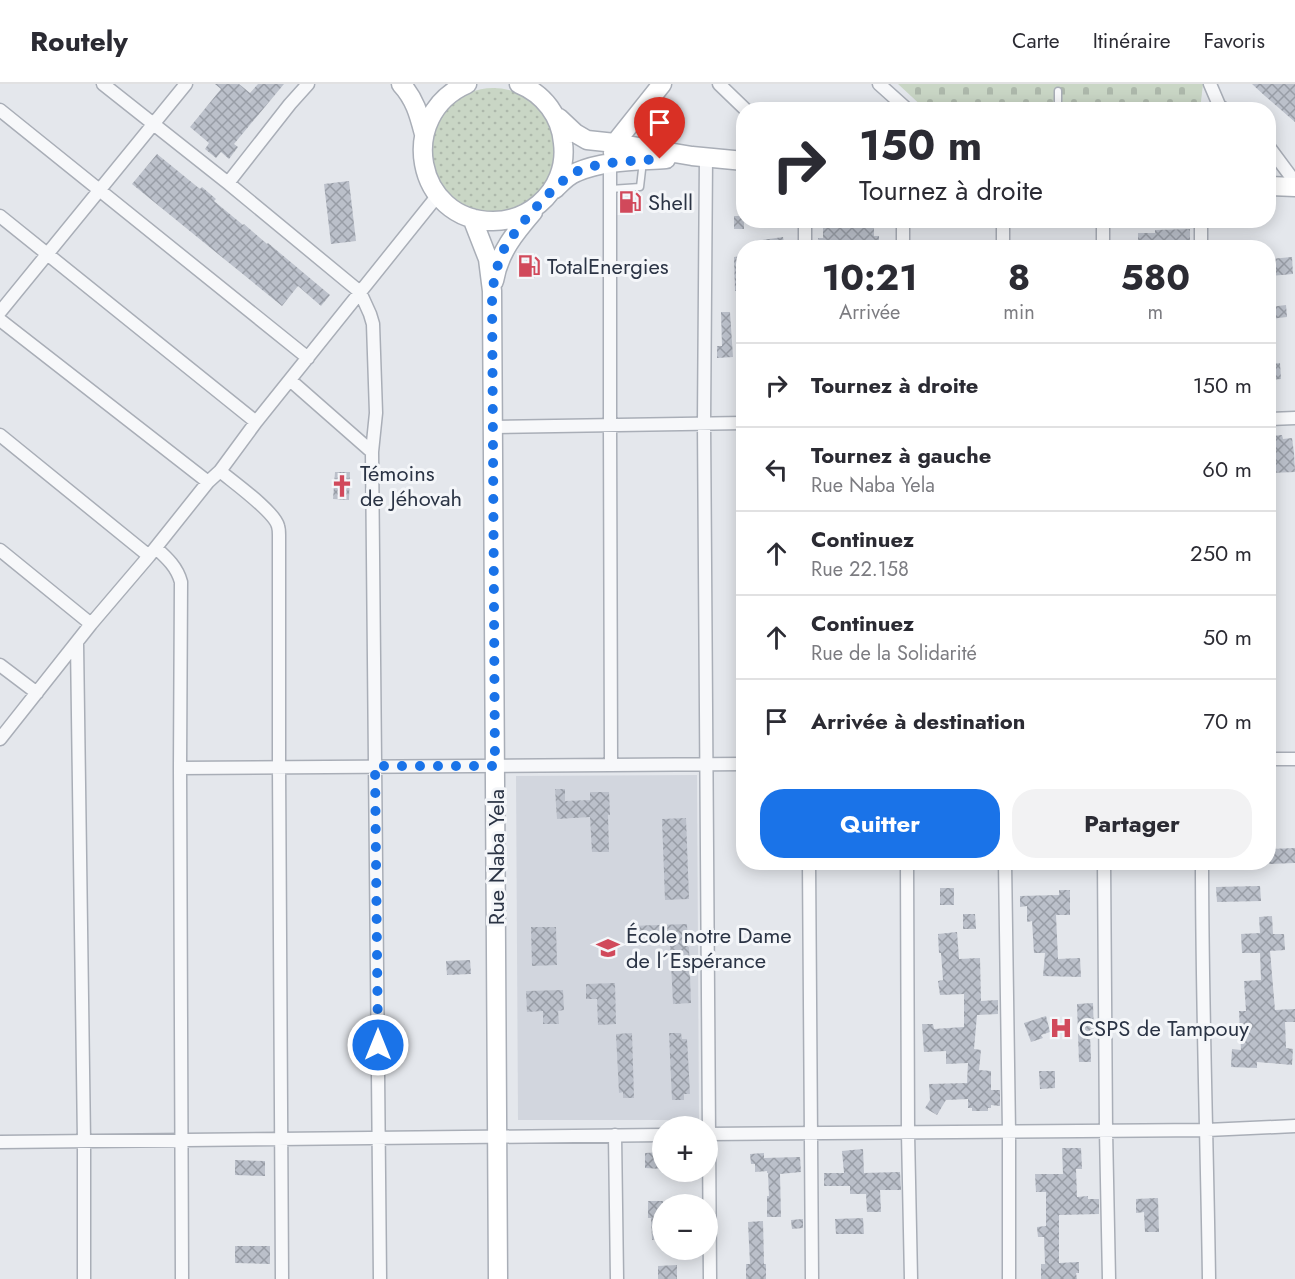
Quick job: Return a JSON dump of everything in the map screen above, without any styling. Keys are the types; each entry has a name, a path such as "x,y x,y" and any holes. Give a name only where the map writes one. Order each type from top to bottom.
{"street":[{"path":"104,84 360,292 373,324 376,413 372,452 380,1279"},
{"path":"0,312 186,84"},
{"path":"228,183 308,84"},
{"path":"401,84 417,108 424,134"},
{"path":"467,84 456,89 442,101 431,116 424,134 422,152 429,179 438,195 450,206 472,218 490,221 508,220 525,214 575,172 592,166 699,157"},
{"path":"519,84 536,94 574,133 587,140 699,157 736,159"},
{"path":"611,765 610,163 615,143 662,84"},
{"path":"718,84 737,102"},
{"path":"879,84 899,102"},
{"path":"1210,84 1218,102"},
{"path":"0,110 308,358"},
{"path":"492,291 496,269 510,239 544,199 561,171 564,154 563,136 553,112"},
{"path":"1276,156 1295,182"},
{"path":"699,157 704,423 708,1116"},
{"path":"1276,186 1295,187"},
{"path":"0,738 91,624 219,471 438,195"},
{"path":"0,216 256,422"},
{"path":"472,218 488,260 492,291"},
{"name":"Rue Naba Yela","path":"492,291 498,1279"},
{"path":"0,320 208,482"},
{"path":"290,380 372,452"},
{"path":"1276,419 1295,418"},
{"path":"493,427 736,423"},
{"path":"0,435 152,552 165,556 179,573 181,582 183,1279"},
{"path":"219,471 253,498 275,519 278,525 282,1279"},
{"path":"0,550 91,624"},
{"path":"77,643 84,1279"},
{"path":"0,665 37,693"},
{"path":"1276,759 1295,759"},
{"path":"180,768 736,764"},
{"path":"809,870 812,1279"},
{"path":"907,870 911,1279"},
{"path":"1005,870 1009,1279"},
{"path":"1104,870 1109,1279"},
{"path":"1202,870 1209,1279"},
{"path":"718,1134 1207,1130 1295,1126"},
{"path":"615,1135 617,1279"},
{"path":"0,1142 652,1135"},
{"path":"709,1182 710,1279"}],"lane":[{"path":"1058,91 1058,102"},
{"path":"610,189 640,187 644,160"}],"shaded area":[{"name":"École notre Dame de l´Espérance","path":"697,775 699,1116 652,1116 652,1120 518,1120 516,776"}],"green space":[{"path":"898,84 1203,84 1201,102 917,102"},
{"path":"493,88 517,92 537,106 551,126 555,150 551,174 537,194 517,208 493,212 469,208 449,194 435,174 431,150 435,126 449,106 469,92"}],"building":[{"path":"215,84 239,84 250,93 258,84 284,84 234,144 238,147 229,159 221,152 216,158 205,149 209,143 190,127 221,89"},
{"path":"1252,84 1295,84 1295,122 1276,106 1276,102 1272,102"},
{"path":"157,154 200,189 202,187 216,199 214,201 330,295 321,306 298,286 282,306 132,184"},
{"path":"349,181 356,241 331,244 324,184"},
{"path":"734,216 736,216 736,228 744,229 734,229"},
{"path":"823,228 874,228 874,236 879,236 879,240 818,240 818,238 823,238"},
{"path":"1190,229 1190,240 1138,240 1138,233 1155,233 1155,230"},
{"path":"783,237 784,240 762,240"},
{"path":"530,257 542,270 534,278 521,266"},
{"path":"734,257 736,257 736,291 735,291"},
{"path":"1292,257 1293,274 1276,275 1276,258"},
{"path":"1286,305 1287,317 1276,318 1276,306"},
{"path":"721,312 730,312 733,357 717,358 717,346 722,346"},
{"path":"1276,363 1280,363 1281,379 1276,379"},
{"path":"1276,435 1282,435 1283,439 1292,438 1295,472 1276,473"},
{"name":"Témoins de Jéhovah","path":"335,472 350,472 349,500 333,499"},
{"path":"555,789 565,789 565,801 590,800 590,792 609,792 609,852 592,852 590,817 557,819"},
{"path":"686,818 689,899 665,900 662,819"},
{"path":"1295,848 1295,863 1276,864 1276,849"},
{"path":"1260,886 1261,901 1217,902 1216,887"},
{"path":"940,888 954,888 954,905 940,905"},
{"path":"1059,890 1070,890 1070,915 1056,915 1058,959 1080,958 1081,977 1043,976 1045,953 1034,953 1032,921 1027,922 1027,906 1020,907 1020,896 1059,895"},
{"path":"963,914 975,914 976,929 963,929"},
{"path":"1272,916 1273,934 1284,934 1285,950 1270,951 1275,1010 1295,1009 1295,1022 1285,1022 1286,1048 1293,1049 1292,1065 1257,1062 1257,1068 1231,1067 1232,1049 1241,1050 1239,1011 1246,1011 1244,981 1261,980 1260,953 1242,953 1241,934 1260,933 1259,917"},
{"path":"687,924 691,1003 673,1004 670,942 630,943 629,926"},
{"path":"531,927 556,927 557,965 532,966"},
{"path":"957,932 959,959 980,958 981,1001 998,1000 998,1014 977,1015 974,1049 981,1050 979,1070 991,1071 991,1090 1000,1090 1000,1106 991,1105 988,1111 972,1111 972,1108 968,1108 968,1099 946,1100 937,1115 925,1108 930,1100 929,1084 967,1083 968,1063 946,1064 946,1051 924,1052 922,1024 933,1024 934,1029 964,1027 964,994 940,995 938,981 943,980 938,934"},
{"path":"470,960 471,974 447,975 446,961"},
{"path":"615,983 616,1024 598,1025 597,999 586,999 586,984"},
{"path":"563,990 564,1010 558,1011 559,1024 543,1024 543,1011 527,1012 526,991"},
{"path":"1093,1003 1094,1034 1090,1034 1091,1062 1079,1062 1077,1004"},
{"path":"1046,1016 1050,1032 1041,1035 1043,1038 1031,1042 1024,1023"},
{"path":"632,1033 634,1098 623,1098 623,1092 619,1093 616,1034"},
{"path":"669,1033 681,1033 682,1039 687,1039 690,1094 684,1094 684,1100 672,1100"},
{"path":"1039,1071 1055,1071 1055,1088 1040,1089"},
{"path":"1062,1148 1081,1148 1082,1169 1076,1169 1077,1197 1088,1196 1088,1199 1099,1199 1099,1214 1059,1215 1059,1263 1079,1262 1079,1273 1076,1273 1077,1279 1041,1279 1041,1264 1045,1264 1044,1237 1038,1237 1037,1227 1046,1226 1046,1192 1036,1192 1035,1174 1063,1174"},
{"path":"863,1149 864,1173 900,1172 901,1190 880,1190 881,1212 867,1212 866,1194 850,1194 850,1186 824,1186 824,1173 844,1173 842,1151"},
{"path":"645,1153 652,1153 652,1168 645,1168"},
{"path":"764,1153 764,1158 800,1157 801,1172 780,1174 781,1217 767,1217 768,1173 767,1171 755,1172 755,1164 751,1164 750,1154"},
{"path":"235,1160 265,1161 265,1176 235,1175"},
{"path":"1158,1198 1159,1232 1145,1232 1144,1212 1136,1213 1136,1199"},
{"path":"648,1201 652,1201 652,1240 651,1218 648,1218"},
{"path":"863,1218 864,1234 836,1234 835,1219"},
{"path":"803,1219 803,1228 792,1229 791,1220"},
{"path":"763,1221 766,1279 746,1279 746,1264 750,1264 748,1222"},
{"path":"235,1246 270,1246 270,1264 235,1263"},
{"path":"677,1265 677,1279 658,1279 658,1266"}],"place":[{"name":"Shell","path":"630,202"},
{"name":"TotalEnergies","path":"529,266"},
{"name":"Témoins de Jéhovah","path":"342,486"},
{"name":"École notre Dame de l´Espérance","path":"608,948"},
{"name":"CSPS de Tampouy","path":"1061,1028"}],"route":[{"path":"378,1045 375,766 495,766 492,291 496,269 510,239 540,203 575,172 610,163 660,159"}]}
